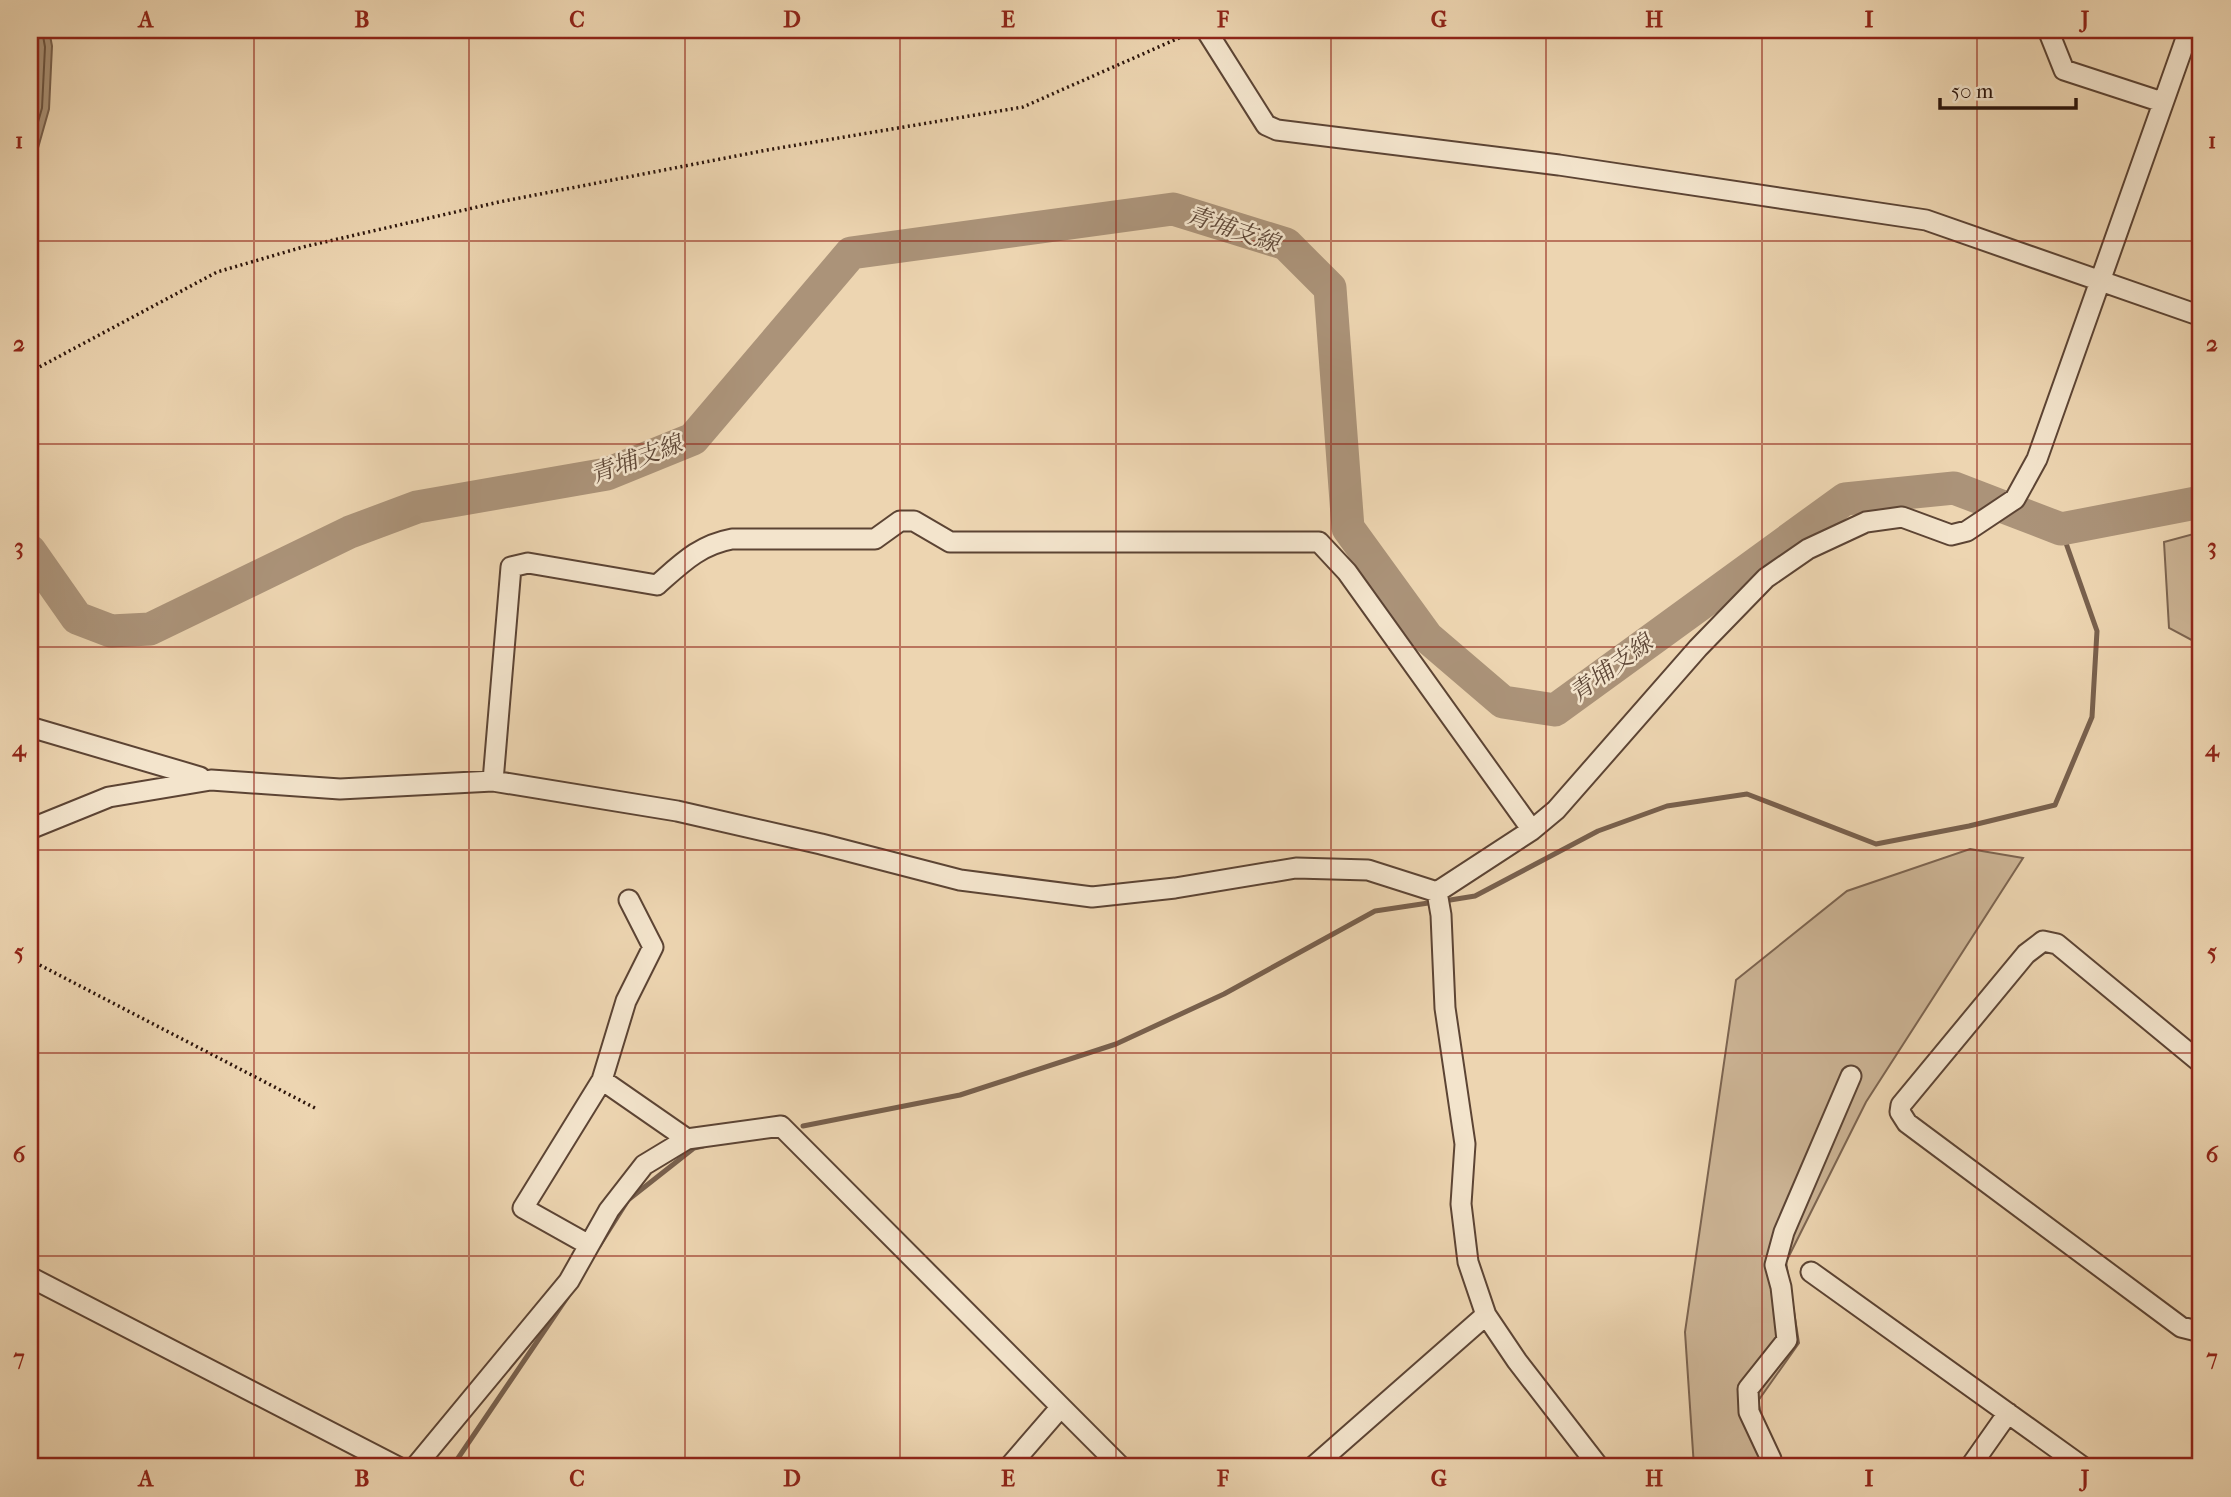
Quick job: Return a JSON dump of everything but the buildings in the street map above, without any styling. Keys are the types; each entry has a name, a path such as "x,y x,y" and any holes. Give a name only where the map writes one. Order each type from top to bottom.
{"street":[{"path":"1206,30 1266,125 1277,130 1559,165 1926,220 2102,279 2201,316"},
{"path":"2048,30 2064,70 2162,102"},
{"path":"1437,892 1532,830 1556,810 1698,648 1766,578 1808,549 1866,522 1902,517 1951,536 1969,530 2013,500 2037,459 2189,30"},
{"path":"493,781 511,567 528,563 657,585 696,551 713,542 732,539 875,540 900,521 914,521 950,542 1319,542 1347,572 1532,830"},
{"path":"30,727 211,780 341,789 493,781 677,811 960,880 1093,897 1175,888 1296,868 1368,870 1437,892"},
{"path":"30,830 110,796 211,780"},
{"path":"1437,892 1441,915 1445,1008 1465,1144 1461,1204 1468,1262 1486,1315 1599,1467"},
{"path":"589,1245 523,1208 601,1080 625,1001 653,947 629,900"},
{"path":"2201,1063 2057,944 2043,941 2026,954 1901,1105 1900,1112 1907,1123 2181,1327 2201,1332"},
{"path":"1769,1467 1771,1459 1749,1412 1748,1389 1787,1340 1781,1287 1775,1265 1784,1232 1851,1076"},
{"path":"601,1080 687,1139"},
{"path":"415,1467 569,1282 609,1210 644,1165 687,1139 781,1126 1121,1467"},
{"path":"1811,1272 2084,1467"},
{"path":"30,1277 398,1467"},
{"path":"1313,1467 1486,1315"},
{"path":"1009,1467 1060,1408"},
{"path":"1970,1467 2008,1413"}],"path":[{"path":"30,372 216,272 303,247 499,202 767,150 1023,107 1196,30"},
{"path":"30,960 315,1108"}],"shaded area":[{"path":"2201,532 2201,645 2169,628 2164,542"},
{"path":"1970,849 2023,858 1866,1102 1786,1262 1799,1343 1758,1401 1773,1467 1694,1467 1685,1332 1736,980 1847,891"}],"water":[{"path":"30,30 49,30 52,46 49,109 34,162 30,167"}],"waterway":[{"name":"青埔支線","path":"30,551 77,618 111,631 150,629 350,532 417,507 607,474 693,439 851,253 1173,209 1286,244 1330,288 1348,528 1427,637 1503,702 1555,710 1845,499 1954,488 2061,529 2201,502"},
{"path":"1444,901 1475,896 1598,831 1667,806 1747,794 1876,844 1969,826 2055,805 2092,717 2097,631 2061,529"},
{"path":"803,1126 960,1095 1116,1044 1224,994 1375,911 1435,902"},
{"path":"599,1246 628,1200 694,1148 703,1146"},
{"path":"452,1467 568,1296"}]}
